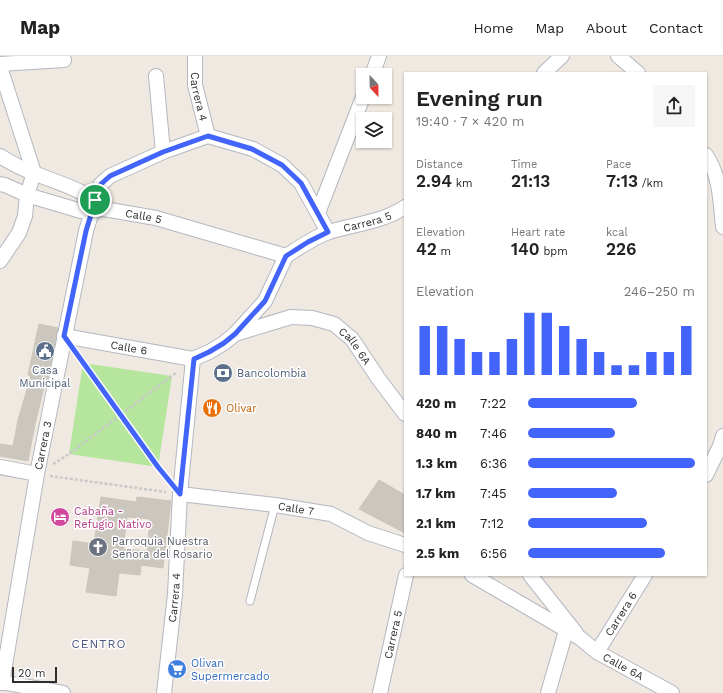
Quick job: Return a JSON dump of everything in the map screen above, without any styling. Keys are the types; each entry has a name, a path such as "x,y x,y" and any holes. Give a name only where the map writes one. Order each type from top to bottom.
{"street":[{"name":"Carrera 4","path":"195,56 195,84 208,136"},
{"path":"375,68 379,56"},
{"path":"545,72 562,56"},
{"path":"618,56 637,72"},
{"path":"0,261 19,233 25,216 27,195 34,173 0,66 64,60"},
{"path":"156,76 163,152"},
{"path":"318,213 360,104"},
{"name":"Carrera 3","path":"1,683 36,474 86,231 100,185 110,176 163,152 208,136"},
{"path":"208,136 252,149 282,165 301,183 328,232"},
{"path":"0,156 34,173 71,186 84,193 94,205"},
{"path":"714,162 718,182 723,227"},
{"name":"Calle 5","path":"0,184 27,195 81,211 94,205 104,209 156,218 286,256"},
{"name":"Carrera 5","path":"286,256 308,242 328,232 389,216 404,208"},
{"path":"194,359 224,343 235,334 265,301 286,256"},
{"name":"Calle 6A","path":"235,334 291,318 312,318 334,324 352,339 378,378 404,413"},
{"name":"Calle 6","path":"64,336 194,359"},
{"name":"Carrera 4","path":"164,693 175,594 180,494 194,359"},
{"path":"707,473 722,443"},
{"path":"0,467 36,474"},
{"name":"Calle 7","path":"180,494 275,505 331,514 368,533 404,545"},
{"name":"Carrera 5","path":"380,693 406,576"},
{"path":"474,576 580,638"},
{"path":"531,576 580,638 597,652"},
{"name":"Carrera 6","path":"597,652 644,576"},
{"path":"548,693 566,631"},
{"name":"Calle 6A","path":"597,652 672,693"},
{"path":"1,683 62,693"}],"lane":[{"path":"250,601 275,505"}],"path":[{"path":"64,336 158,467 180,494"},
{"path":"36,474 70,454 194,359"},
{"path":"36,474 180,494"}],"green space":[{"path":"83,363 172,376 158,467 69,454"}],"building":[{"path":"39,324 58,328 47,380 46,379 35,424 28,461 0,456 0,444 13,446 18,420 31,376 28,375"},
{"path":"379,480 404,494 404,532 359,509"},
{"name":"Parroquia Nuestra Señora del Rosario","path":"101,497 136,502 137,497 171,501 163,568 141,565 140,575 119,573 116,596 86,592 90,568 70,565 73,541 94,544","holes":["127,517 150,519 147,551 123,549"]}],"place":[{"name":"Casa Municipal","path":"45,351"},
{"name":"Bancolombia","path":"223,373"},
{"name":"Olivar","path":"212,408"},
{"name":"Cabaña - Refugio Nativo","path":"60,517"},
{"name":"Parroquia Nuestra Señora del Rosario","path":"98,547"},
{"name":"Olivan Supermercado","path":"177,669"}],"district":[{"name":"CENTRO","path":"99,644"}],"route":[{"path":"208,136 252,149 282,165 301,183 328,232 308,242 286,256 265,301 235,334 224,343 194,359 180,494 158,467 64,336 86,231 95,200 100,185 110,176 163,152 208,136"}]}
